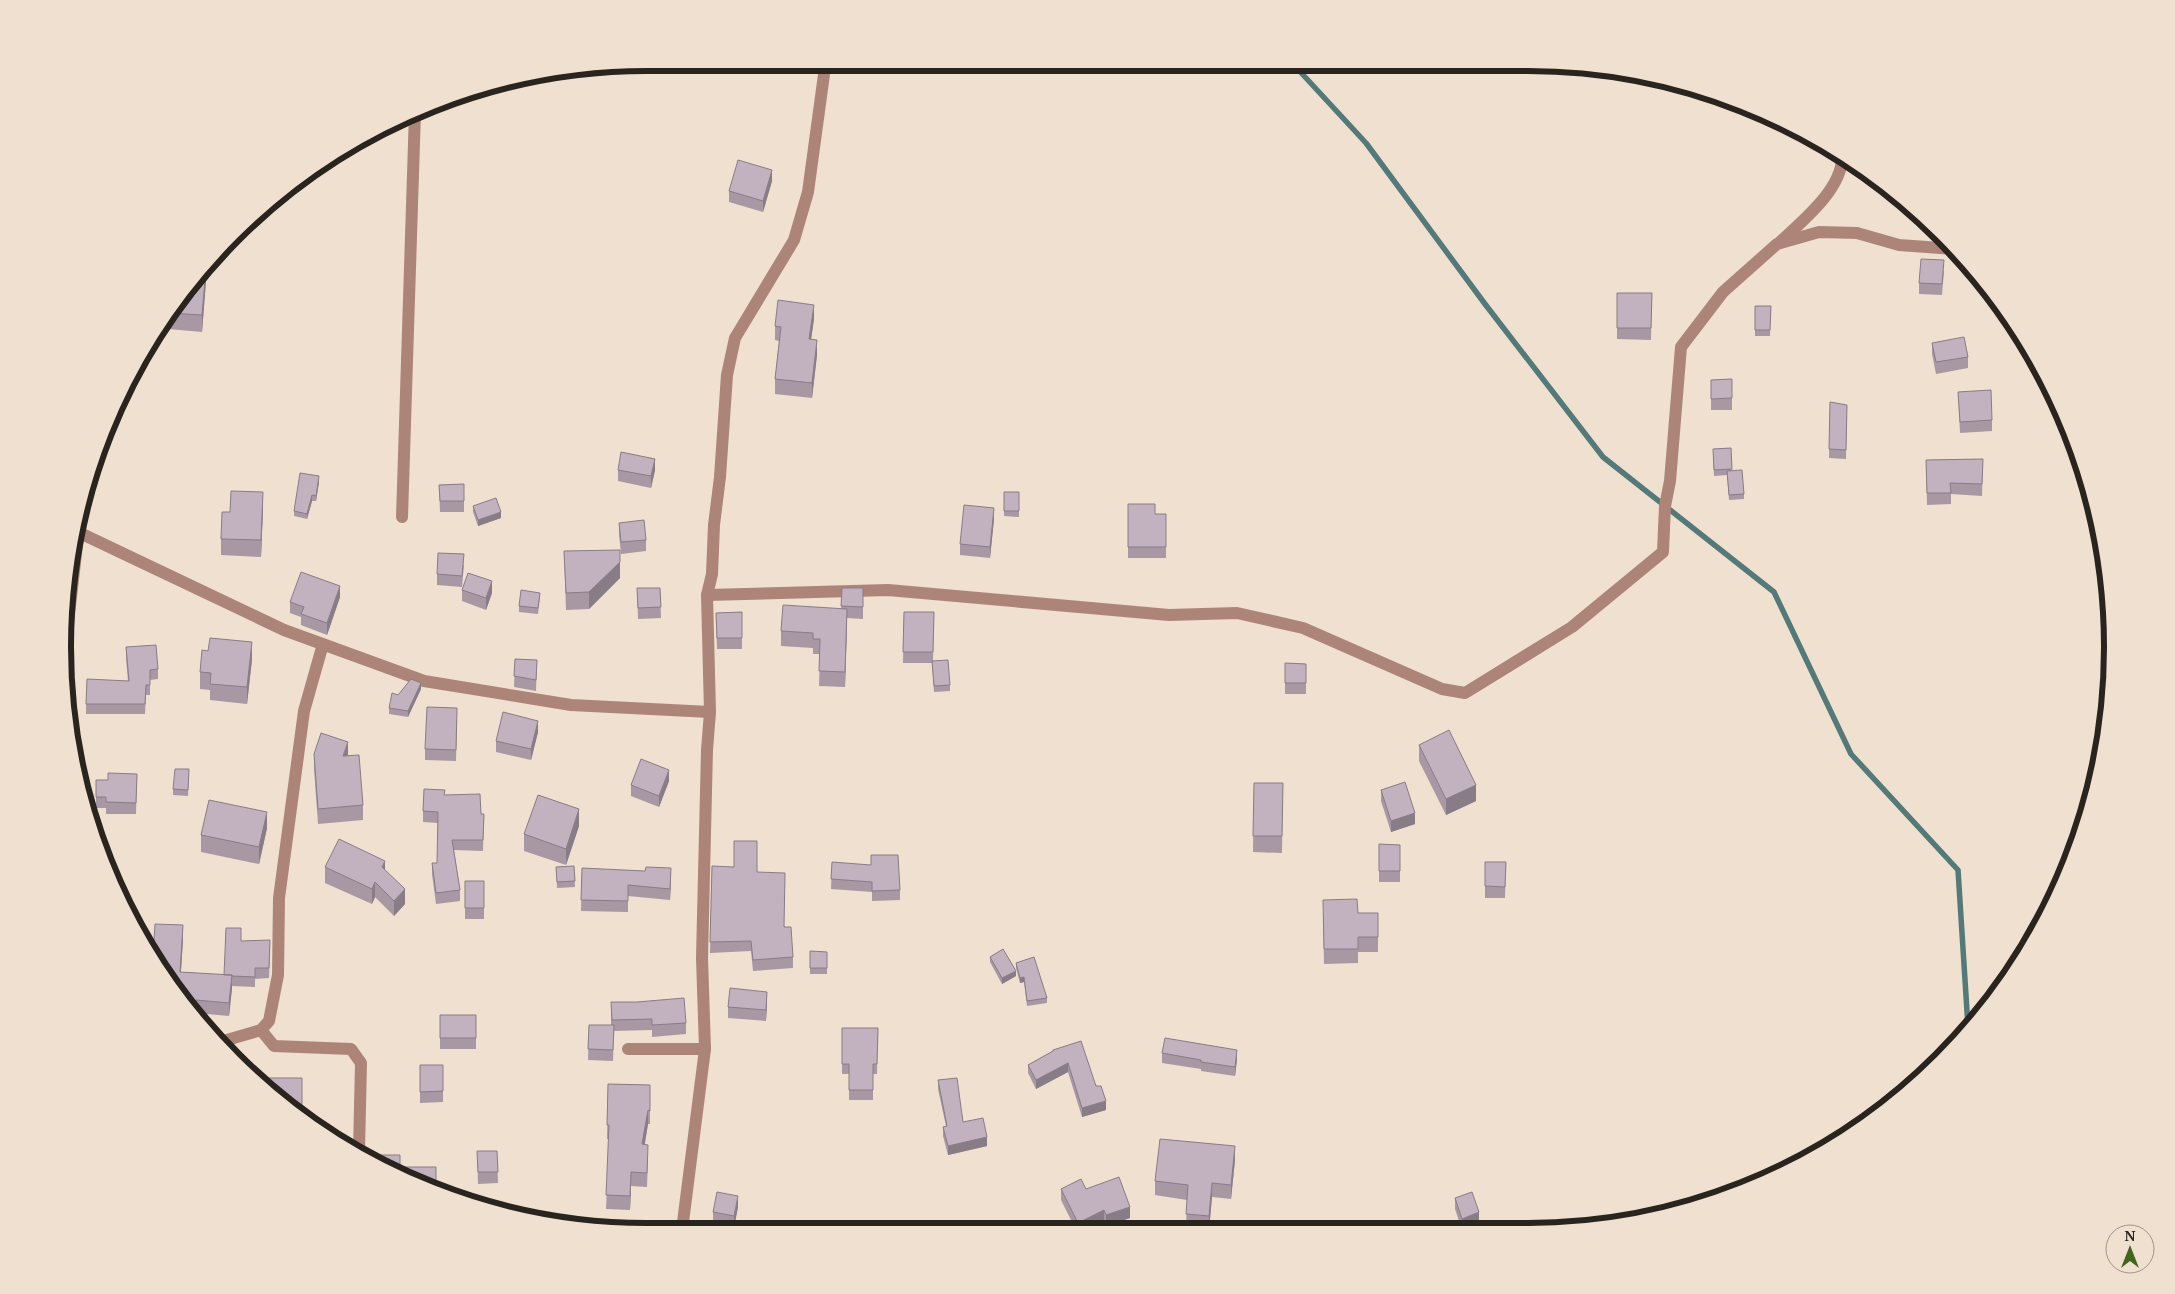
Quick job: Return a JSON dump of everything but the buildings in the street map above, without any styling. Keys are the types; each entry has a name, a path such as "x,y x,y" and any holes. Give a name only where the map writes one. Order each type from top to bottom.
{"street":[{"path":"683,1223 705,1049 702,958 707,750 710,712 707,595 712,574 714,525 720,477 727,376 735,338 794,240 808,192 824,71"},
{"path":"402,517 415,121"},
{"path":"707,595 888,590 1169,616 1237,613 1304,628 1442,688 1465,693 1572,627 1663,552 1665,506 1670,481 1681,347 1723,292 1824,200 1842,164"},
{"path":"1777,244 1818,232 1857,233 1899,245 1943,248"},
{"path":"82,534 284,630 424,681 571,705 710,712"},
{"path":"227,1040 261,1030 269,1021 278,975 279,898 304,711 323,644"},
{"path":"261,1030 274,1046 351,1049 361,1063 358,1145"},
{"path":"628,1049 705,1049"}],"waterway":[{"path":"1300,71 1366,143 1485,304 1603,457 1774,592 1851,754 1958,870 1967,1019"}]}
